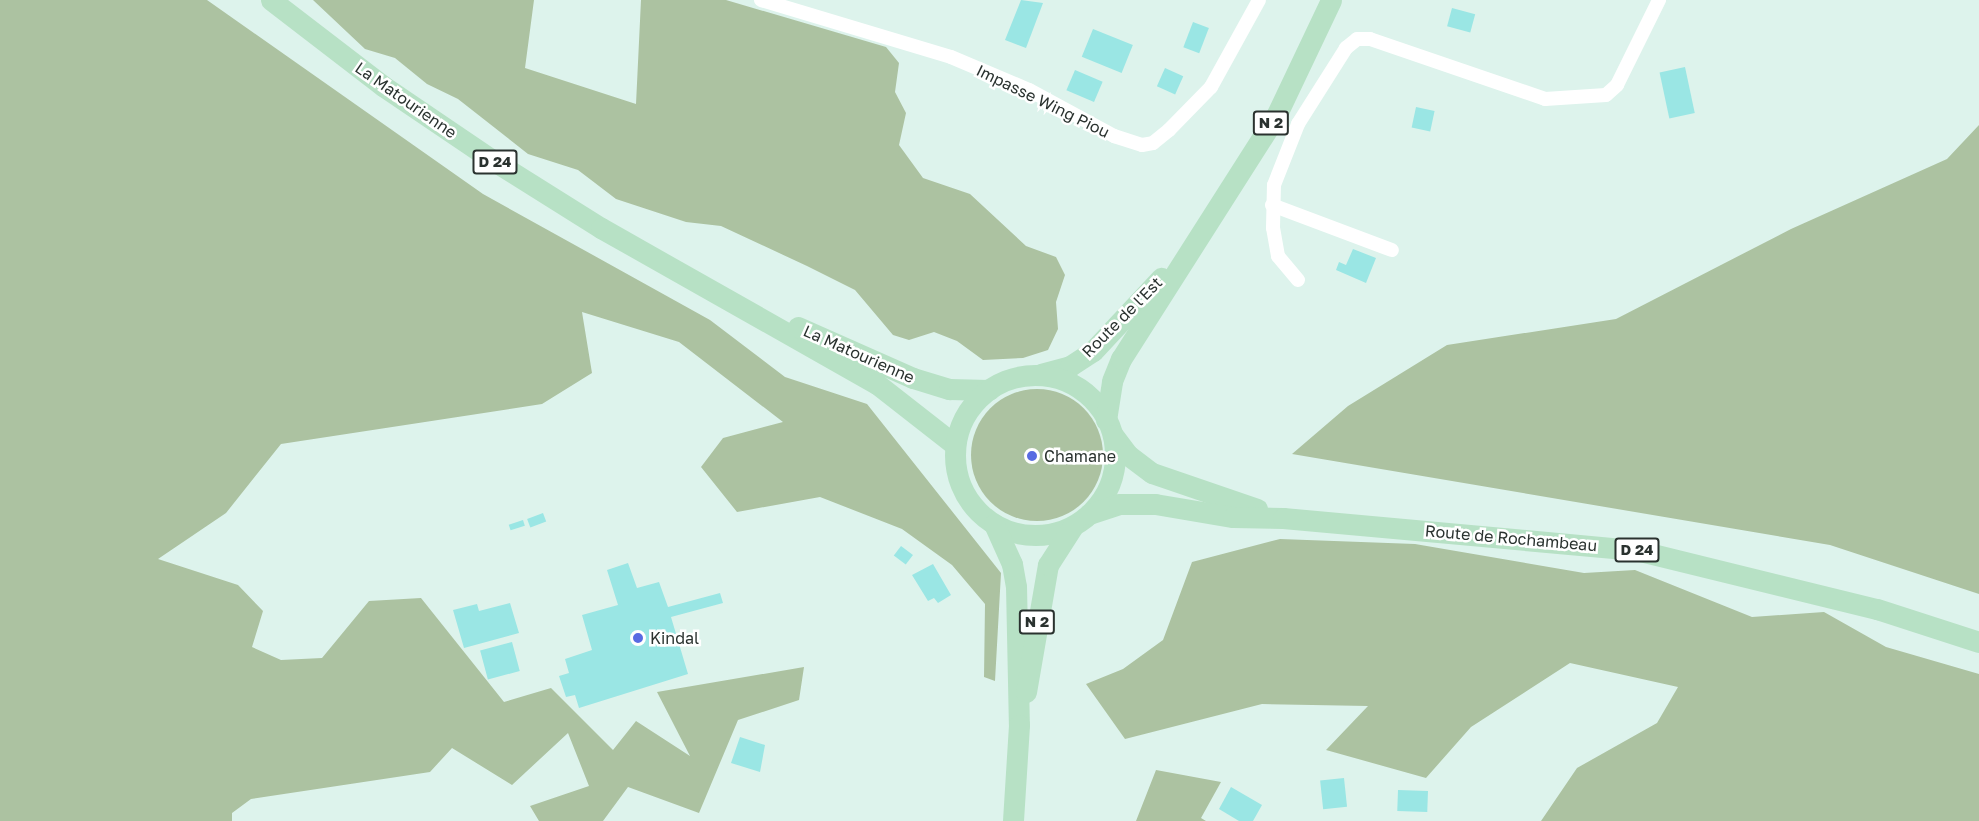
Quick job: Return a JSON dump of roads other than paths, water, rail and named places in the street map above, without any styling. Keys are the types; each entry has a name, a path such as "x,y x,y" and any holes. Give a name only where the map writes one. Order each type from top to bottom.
{"main road":[{"name":"La Matourienne","path":"271,0 383,86 491,159 600,228 877,384 955,445"},
{"name":"Route de l'Est","path":"1109,427 1112,381 1121,359 1276,116 1331,0"},
{"name":"Route de l'Est","path":"1034,375 1070,366 1093,351 1198,238"},
{"name":"La Matourienne","path":"733,301 913,378 949,389 989,390"},
{"name":"N 2","path":"1019,725 1048,565 1081,520 1112,477 1115,455 1109,427 1094,402 1076,388 1056,378 1034,375 1010,379 989,390 961,423 955,445 955,468 962,490 976,510 994,524 1020,534 1047,534 1081,520"},
{"name":"Route de Rochambeau","path":"1109,427 1128,455 1152,473 1191,490 1283,518"},
{"name":"Route de Rochambeau","path":"1081,520 1134,503 1233,517 1283,518 1636,550 1877,609 1979,642"},
{"name":"N 2","path":"994,524 1011,564 1016,586 1019,725 1013,821"}],"street":[{"name":"Impasse Wing Piou","path":"761,0 951,57 1029,90 1114,136 1142,145 1153,143 1169,130 1211,87 1259,0"},
{"path":"1298,280 1278,256 1272,205 1274,185 1298,124 1346,48 1357,39 1370,39 1545,99 1606,95 1617,85 1659,0"},
{"path":"1276,116 1298,124"},
{"path":"1272,205 1392,250"}],"place":[{"name":"Chamane","path":"1032,456"},
{"name":"Kindal","path":"638,638"}]}
